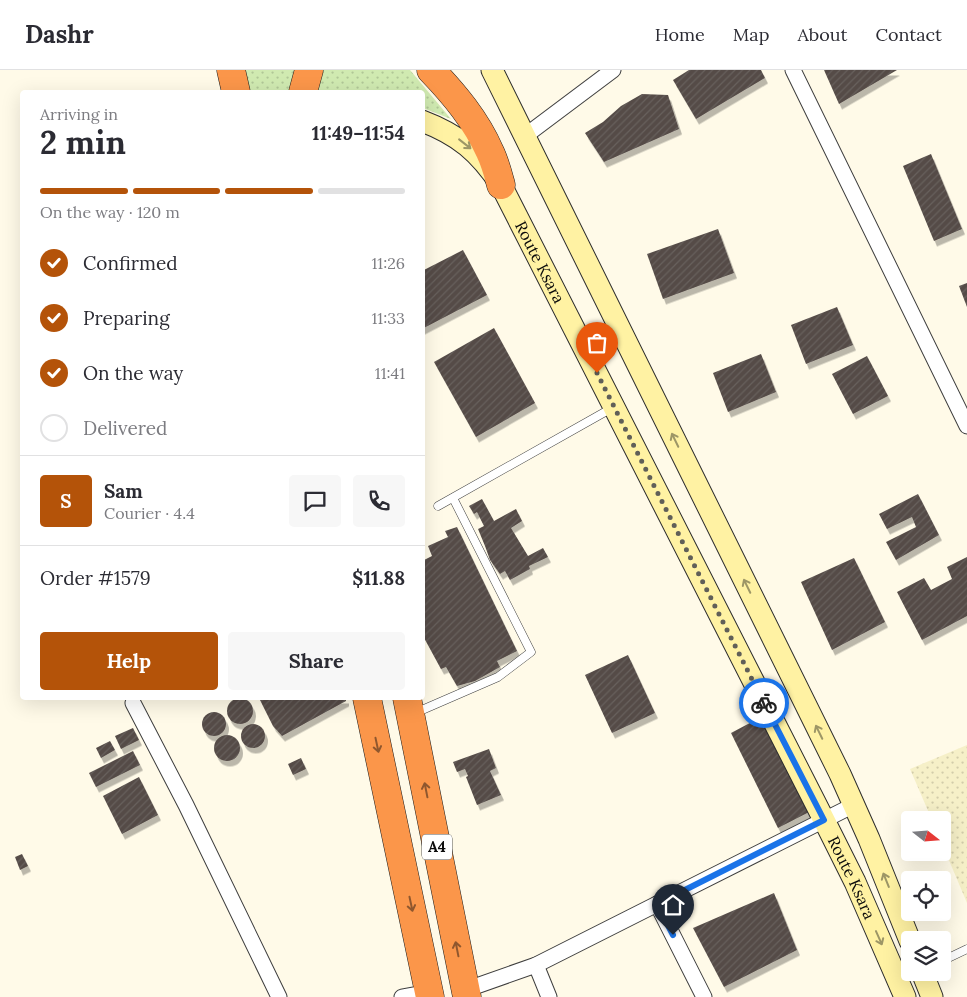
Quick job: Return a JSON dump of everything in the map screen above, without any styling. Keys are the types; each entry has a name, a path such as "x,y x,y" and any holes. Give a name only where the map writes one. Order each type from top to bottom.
{"highway":[{"path":"231,70 236,90"},
{"path":"304,90 309,70"},
{"path":"431,70 453,93 474,121 490,152 501,185"},
{"name":"A4","path":"367,700 430,994"},
{"name":"A4","path":"409,706 466,993"}],"main road":[{"name":"Route Ksara","path":"492,70 821,735 869,839 906,931"},
{"name":"Route Ksara","path":"425,122 442,129 476,152 490,167 501,185 855,882 903,990"},
{"path":"903,990 912,981"},
{"path":"926,981 932,997"}],"street":[{"path":"525,136 613,70"},
{"path":"793,70 967,426"},
{"path":"133,703 186,805 279,997"},
{"path":"466,993 536,965 854,805"},
{"path":"657,904 704,997"},
{"path":"536,965 549,997"},
{"path":"402,997 430,994"}],"lane":[{"path":"438,506 614,407"},
{"path":"409,706 498,677 531,652 453,498"},
{"path":"951,957 967,949"}],"shaded area":[{"path":"967,745 967,903 949,861 951,861 951,811 928,811 910,769"}],"green space":[{"path":"245,70 295,70 290,90 249,90"},
{"path":"321,70 410,70 451,119 425,109 425,90 316,90"}],"building":[{"path":"689,70 761,70 765,78 696,119 673,80"},
{"path":"824,70 897,70 839,104"},
{"path":"642,94 668,95 679,129 604,162 585,133 603,122 621,106"},
{"path":"931,154 962,229 934,241 903,166"},
{"path":"718,229 734,273 663,299 647,254"},
{"path":"463,250 487,295 425,327 425,269"},
{"path":"967,283 967,307 959,286"},
{"path":"837,307 853,345 806,364 791,325"},
{"path":"494,328 535,403 476,437 434,362"},
{"path":"761,354 776,392 728,412 713,373"},
{"path":"867,356 888,396 853,414 832,374"},
{"path":"918,494 939,535 896,560 886,542 916,527 912,517 887,529 879,514"},
{"path":"482,499 494,521 516,509 522,521 511,528 528,556 543,548 548,557 529,566 530,569 510,580 505,571 500,574 490,560 478,529 484,526 477,512 474,514 469,506"},
{"path":"457,527 517,651 497,661 500,667 475,681 457,686 446,667 441,669 425,640 425,560 432,556 428,546 448,537 445,531"},
{"path":"967,557 967,616 922,640 897,592 924,578 931,590 952,579 947,567"},
{"path":"854,558 885,622 832,650 801,582"},
{"path":"628,655 655,713 612,733 585,675"},
{"path":"234,700 246,700 252,706 252,716 245,723 235,723 228,716 228,706"},
{"path":"260,700 346,700 282,736 273,726"},
{"path":"214,712 223,715 226,724 223,733 214,736 205,733 202,724 205,715"},
{"path":"767,714 815,809 778,828 731,733"},
{"path":"253,724 258,725 264,731 264,741 258,747 253,748 248,747 242,741 241,736 242,731 248,725"},
{"path":"133,728 139,740 121,749 115,736"},
{"path":"227,735 236,739 240,748 236,757 227,761 218,757 214,748 218,739"},
{"path":"110,741 115,750 101,758 96,748"},
{"path":"489,749 496,768 490,771 501,795 477,805 466,777 468,776 465,769 457,772 453,762"},
{"path":"133,751 140,765 96,787 89,773"},
{"path":"301,758 306,769 293,775 288,764"},
{"path":"139,777 158,815 122,834 103,796"},
{"path":"22,854 28,866 20,870 15,857"},
{"path":"774,893 797,950 724,987 693,928"}],"way so far":[{"path":"597,373 764,703"}],"route":[{"path":"673,935 657,904 824,820 764,703"}]}
